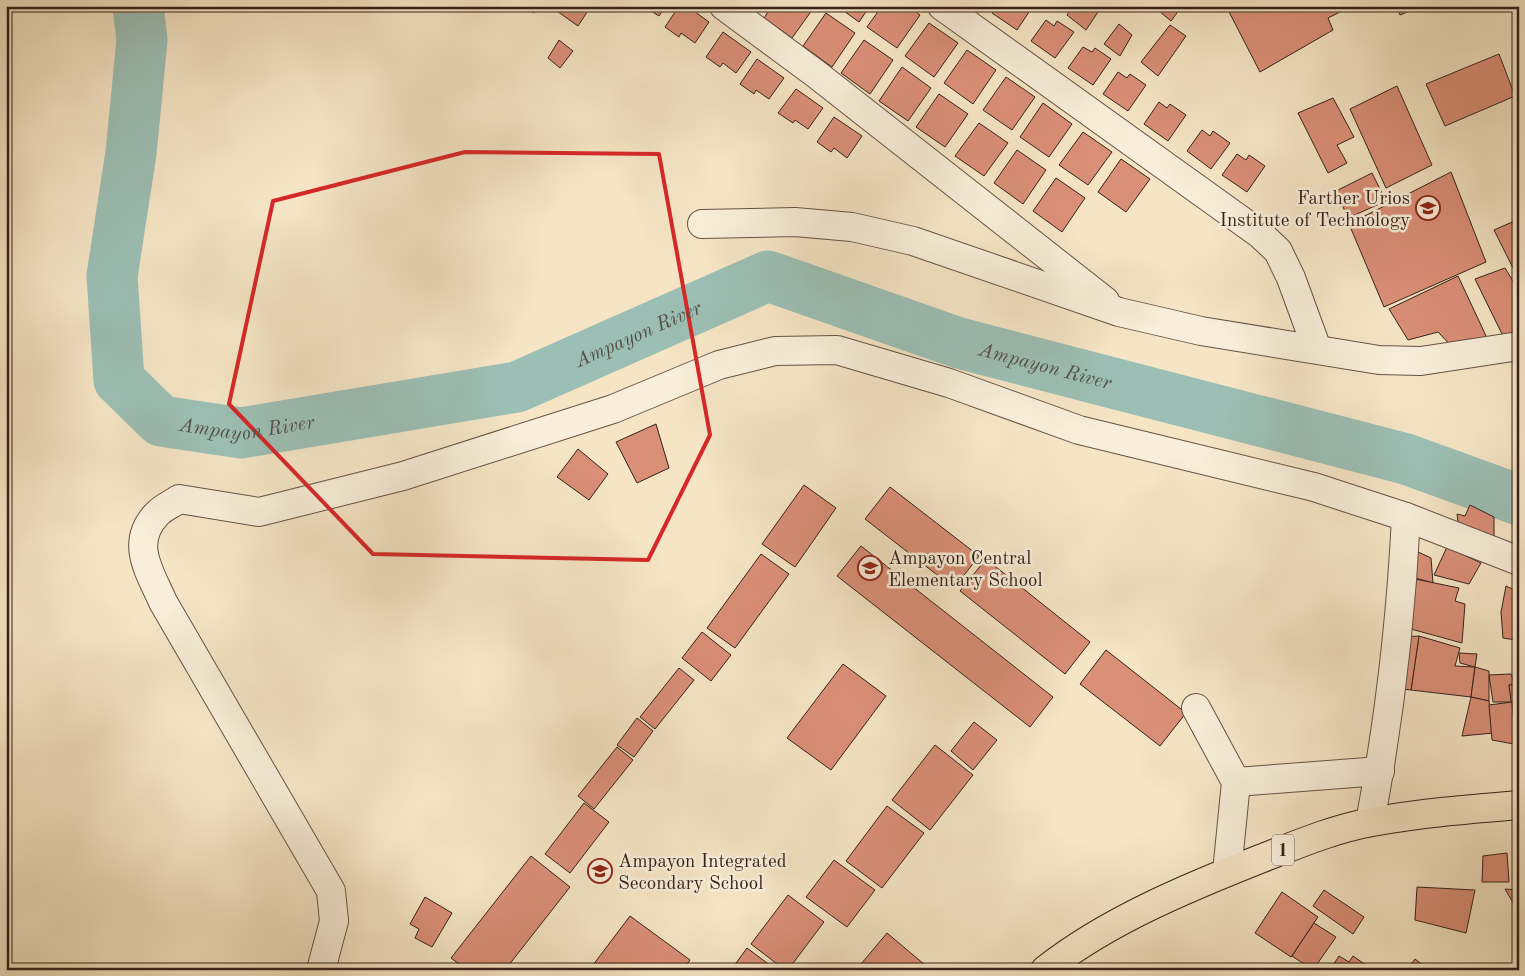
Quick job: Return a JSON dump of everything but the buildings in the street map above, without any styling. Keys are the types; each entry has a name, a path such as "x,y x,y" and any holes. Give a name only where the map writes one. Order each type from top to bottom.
{"highway":[{"name":"1","path":"1045,970 1066,953 1103,930 1227,872 1308,840 1370,822 1466,809 1519,805"}],"street":[{"path":"724,6 816,74 1119,312"},
{"path":"942,6 1260,234 1278,252 1317,349"},
{"path":"702,224 795,222 852,227 913,242 1119,312 1201,331 1379,360 1421,361 1519,346"},
{"path":"321,970 334,921 331,891 163,602 142,552 145,532 157,513 180,499 259,512 421,470 612,409 720,365 775,351 837,350 948,383 1079,430 1314,487 1406,517 1519,561"},
{"path":"1370,822 1380,771 1402,594 1406,517"},
{"path":"1196,708 1236,782 1227,872"},
{"path":"1236,782 1380,771"}],"highlighted area":[{"path":"465,152 659,154 710,435 648,560 373,554 229,404 273,201"}],"waterway":[{"name":"Ampayon River","path":"138,6 142,40 131,153 112,276 119,380 161,421 241,433 517,387 768,276 959,343 1406,459 1519,500"}],"place":[{"name":"Farther Urios Institute of Technology","path":"1428,208"},
{"name":"Ampayon Central Elementary School","path":"870,568"},
{"name":"Ampayon Integrated Secondary School","path":"600,871"}]}
